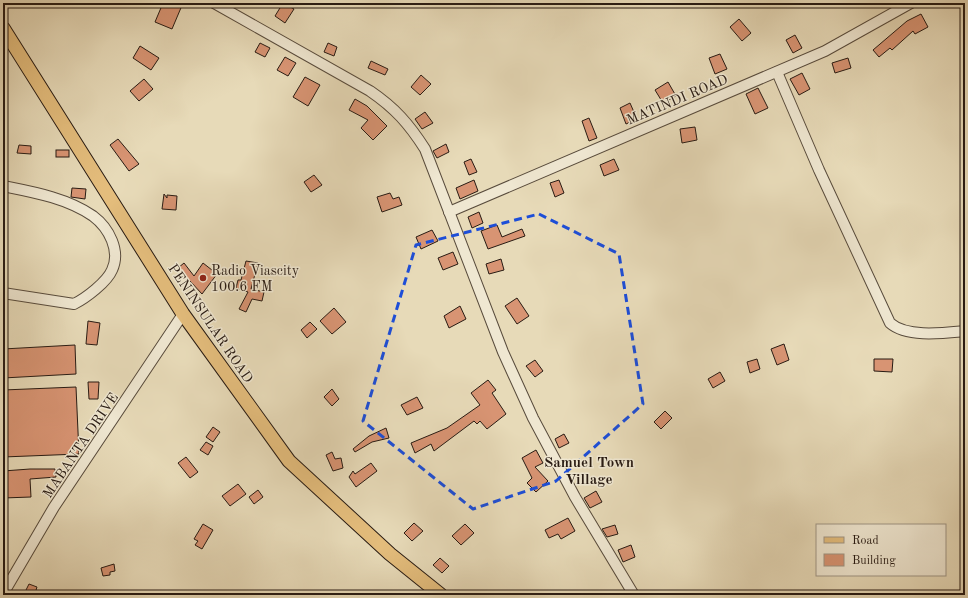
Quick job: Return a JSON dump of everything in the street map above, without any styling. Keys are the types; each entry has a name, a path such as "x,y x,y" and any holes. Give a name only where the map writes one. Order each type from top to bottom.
{"main road":[{"name":"PENINSULAR ROAD","path":"3,28 184,314 289,460 384,549 441,595"}],"street":[{"path":"214,3 388,103 409,124 425,149 503,352 533,418 575,497 634,595"},
{"name":"MATINDI ROAD","path":"449,212 825,51 911,3"},
{"path":"777,72 819,170 890,323 897,327 924,334 965,331"},
{"path":"3,186 50,196 68,203 92,216 108,232 116,254 112,271 92,293 74,304 3,293"},
{"name":"MABANTA DRIVE","path":"3,594 54,507 184,314"}],"highlighted area":[{"path":"539,214 619,254 643,404 556,481 473,509 363,421 416,245"}],"building":[{"path":"163,3 183,3 172,29 155,22"},
{"path":"283,3 294,9 285,23 275,16"},
{"path":"921,14 928,27 915,34 913,31 892,50 890,48 879,57 873,50 907,21"},
{"path":"739,19 751,33 742,41 730,27"},
{"path":"795,35 802,48 793,53 786,40"},
{"path":"260,43 270,48 265,57 255,52"},
{"path":"328,43 337,47 334,56 324,52"},
{"path":"140,46 159,58 151,70 133,58"},
{"path":"720,54 727,69 715,74 709,58"},
{"path":"285,57 296,63 288,76 277,70"},
{"path":"848,58 851,68 835,73 832,63"},
{"path":"371,61 388,69 385,75 368,68"},
{"path":"802,73 810,89 799,95 790,79"},
{"path":"421,75 431,84 420,95 411,87"},
{"path":"305,77 320,85 308,106 293,97"},
{"path":"144,79 153,89 139,101 130,91"},
{"path":"668,82 676,96 663,103 655,90"},
{"path":"758,88 768,108 755,114 746,94"},
{"path":"355,99 367,106 387,126 373,140 361,128 368,120 349,110"},
{"path":"630,103 637,119 626,124 620,108"},
{"path":"425,112 433,123 422,129 415,119"},
{"path":"589,118 597,138 589,141 582,121"},
{"path":"695,127 697,140 682,143 680,129"},
{"path":"118,139 139,164 129,171 110,145"},
{"path":"446,144 449,152 437,158 433,151"},
{"path":"19,145 31,146 31,154 17,153"},
{"path":"56,150 69,150 69,157 56,157"},
{"path":"471,159 477,172 469,175 464,162"},
{"path":"614,159 619,170 604,176 600,165"},
{"path":"314,175 322,185 311,192 304,182"},
{"path":"474,180 478,191 460,199 456,188"},
{"path":"559,180 564,193 555,197 550,183"},
{"path":"72,188 86,189 85,199 71,197"},
{"path":"390,193 393,199 399,197 402,205 382,212 377,197"},
{"path":"164,194 167,198 167,195 177,196 176,210 162,209"},
{"path":"479,212 483,223 472,228 468,217"},
{"path":"497,225 502,237 522,229 525,236 488,249 481,231"},
{"path":"432,230 438,241 421,249 416,237"},
{"path":"453,252 458,264 443,270 438,258"},
{"path":"501,259 504,270 489,274 486,264"},
{"path":"246,261 258,263 251,289 264,292 262,301 252,299 246,312 239,309 248,292 236,288 238,280 241,280"},
{"name":"Radio Viascity 100.6 FM","path":"184,263 194,276 203,263 217,274 202,294 178,268"},
{"path":"517,298 529,316 517,324 505,306"},
{"path":"460,306 466,319 449,328 444,316"},
{"path":"334,308 346,322 332,334 320,321"},
{"path":"88,321 100,323 97,345 86,344"},
{"path":"310,322 317,329 307,338 301,330"},
{"path":"784,344 789,360 777,365 771,349"},
{"path":"75,345 76,374 3,378 3,349"},
{"path":"757,359 760,369 750,373 747,362"},
{"path":"874,359 893,359 892,372 874,371"},
{"path":"535,360 543,371 535,377 526,366"},
{"path":"720,372 725,381 713,388 708,379"},
{"path":"488,380 496,390 492,393 506,414 487,429 480,421 477,424 474,421 434,451 431,444 415,453 411,443 447,428 480,405 471,393"},
{"path":"88,382 99,382 98,399 89,399"},
{"path":"76,387 79,454 3,457 3,390"},
{"path":"332,389 339,399 332,406 324,397"},
{"path":"417,397 423,408 407,415 401,405"},
{"path":"665,411 672,418 661,429 654,422"},
{"path":"213,427 220,432 213,442 206,437"},
{"path":"386,428 389,438 372,442 355,452 353,449 369,436"},
{"path":"564,434 569,443 559,448 555,439"},
{"path":"206,442 213,446 208,455 200,450"},
{"path":"536,450 543,463 535,467 548,481 536,492 527,483 532,478 522,458"},
{"path":"332,452 335,459 341,458 343,468 333,471 326,455"},
{"path":"186,457 198,472 190,478 178,463"},
{"path":"371,463 377,471 356,487 349,477 353,471 355,474"},
{"path":"55,469 56,477 30,479 31,497 3,498 3,471"},
{"path":"238,484 246,494 230,506 222,496"},
{"path":"258,490 263,497 254,504 249,497"},
{"path":"596,491 602,502 590,508 584,498"},
{"path":"568,518 575,531 561,539 558,534 549,538 545,530"},
{"path":"414,523 423,531 412,541 404,533"},
{"path":"203,524 213,530 202,549 195,545 198,541 194,539"},
{"path":"465,524 474,533 461,545 452,536"},
{"path":"615,525 618,534 607,537 602,529"},
{"path":"631,545 635,557 623,562 618,550"},
{"path":"440,558 449,566 442,573 433,565"},
{"path":"114,564 115,571 110,572 110,575 103,576 101,568"},
{"path":"29,584 37,587 36,590 47,595 27,595 28,593 25,592"}],"place":[{"name":"Radio Viascity 100.6 FM","path":"203,278"}],"district":[{"name":"Samuel Town Village","path":"589,470"}]}
